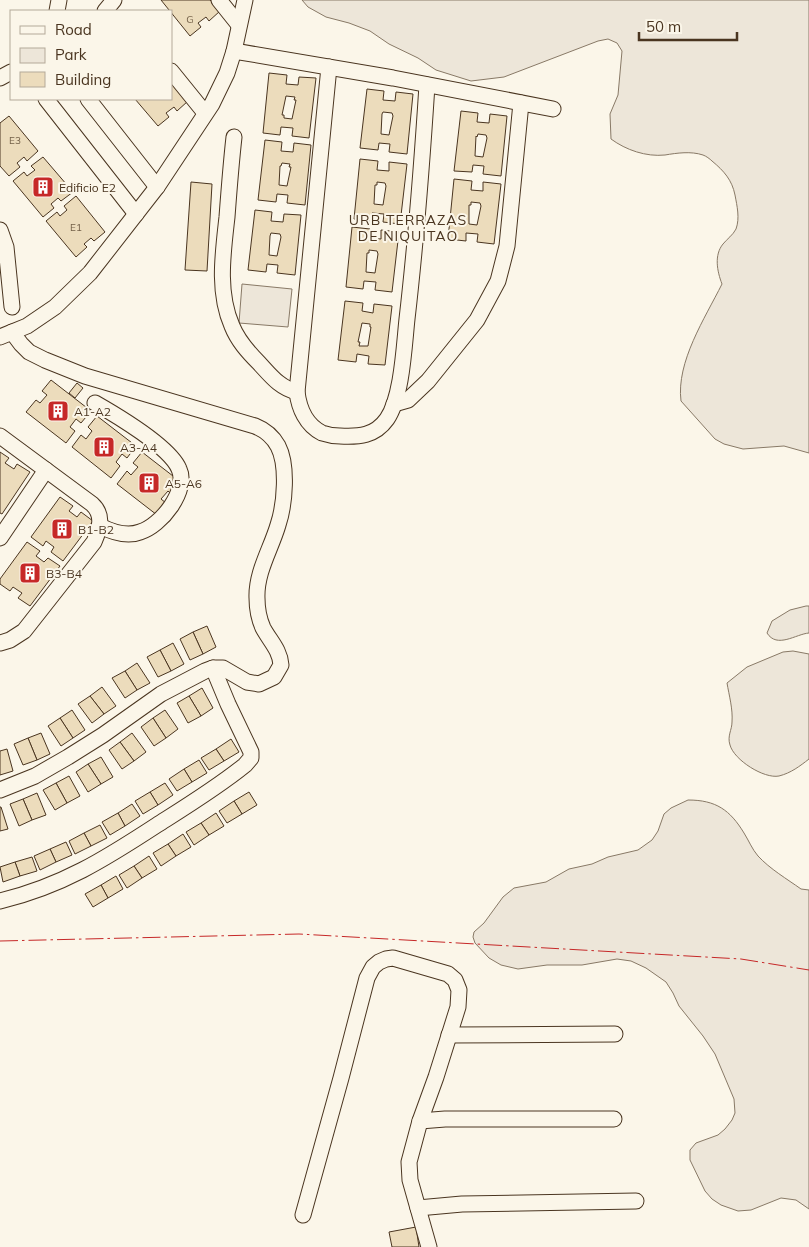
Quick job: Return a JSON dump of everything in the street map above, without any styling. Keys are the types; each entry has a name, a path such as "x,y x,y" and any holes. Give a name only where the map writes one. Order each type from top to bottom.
{"street":[{"path":"106,10 114,0"},
{"path":"219,0 239,24"},
{"path":"6,335 26,326 55,307 90,273 157,187 212,104 227,73 234,51 245,0"},
{"path":"234,51 553,109"},
{"path":"328,68 297,392 300,406 309,423 329,435 361,436 374,432 386,421 394,404 404,350 412,276 427,85"},
{"path":"172,72 205,113"},
{"path":"47,100 136,214"},
{"path":"89,100 157,187"},
{"path":"394,404 408,400 428,381 477,320 498,281 507,246 521,103"},
{"path":"234,137 223,257 226,309 232,328 244,346 279,384 297,392"},
{"path":"0,230 6,247 12,307"},
{"path":"0,292 26,326"},
{"path":"0,790 35,776 103,735 161,694 212,668 223,668 247,682 259,684 274,677 281,665 278,650 261,622 257,592 260,576 282,511 284,489 282,460 278,447 269,434 256,426 113,385 45,360 6,335"},
{"path":"95,403 130,424 172,459 180,471 182,482 179,492 163,516 145,530 129,534 100,526"},
{"path":"0,436 96,508 99,513 100,526 89,551 30,624 17,636 0,643"},
{"path":"0,538 46,470"},
{"path":"0,902 60,881 104,860 197,800 251,758 251,752 212,668"},
{"path":"303,1215 367,978 373,967 382,960 394,958 443,972 452,977 459,990 459,998 449,1036 411,1153 409,1172 429,1247"},
{"path":"449,1036 615,1034"},
{"path":"420,1121 445,1119 614,1119"},
{"path":"418,1208 462,1204 636,1201"}],"green space":[{"path":"302,0 809,0 809,453 784,446 743,449 724,444 715,439 681,401 683,371 687,356 722,284 717,258 720,248 736,229 737,203 734,190 727,176 705,156 689,153 644,154 611,139 610,114 618,95 622,51 617,43 608,39 598,41 504,77 471,81 436,70 418,58 389,44 370,31 326,17 308,7"},
{"path":"242,284 292,289 288,327 239,323"},
{"path":"809,606 809,633 776,640 767,633 772,621 790,610"},
{"path":"793,651 809,654 809,759 799,767 779,776 766,775 750,767 737,757 730,745 729,736 732,717 727,683 747,667 783,652"},
{"path":"688,800 698,800 714,804 728,812 739,825 754,851 763,861 801,889 809,890 809,1209 796,1200 781,1198 751,1210 738,1211 721,1205 705,1191 690,1160 690,1150 696,1143 718,1135 725,1129 735,1113 734,1099 715,1054 679,1006 666,982 646,968 631,961 617,959 582,965 547,965 518,969 501,965 489,958 475,943 473,937 474,932 484,923 503,897 514,888 546,882 569,869 638,850 652,840 658,831 664,814 671,808"}],"building":[{"path":"161,0 210,0 220,11 209,21 206,17 198,23 201,27 190,36 172,14 172,10 169,10"},
{"path":"269,73 287,75 286,84 298,85 299,77 316,78 309,138 292,136 293,128 281,127 280,135 263,133","holes":["286,96 295,97 292,119 284,118 284,115 282,115"]},
{"path":"172,82 188,101 177,111 174,107 166,113 169,117 158,126 136,100 172,100"},
{"path":"367,89 384,91 383,100 395,101 396,92 413,94 407,154 389,152 390,144 379,143 378,150 360,148","holes":["383,112 392,113 389,135 381,134"]},
{"path":"461,111 478,113 477,122 489,123 490,114 507,116 501,176 483,174 484,166 473,165 472,172 454,171","holes":["478,134 486,135 483,157 475,156 476,136"]},
{"path":"9,116 38,151 27,161 24,157 17,163 20,167 9,176 0,166 0,123"},
{"path":"265,140 282,142 281,151 293,152 294,143 311,145 305,205 287,203 288,195 277,194 276,202 258,200","holes":["282,163 290,164 287,186 279,185 280,166"]},
{"name":"Edificio E2","path":"43,157 73,192 61,201 58,198 51,204 54,208 43,217 13,181 24,172 27,176 35,170 31,166"},
{"path":"360,159 378,161 377,170 389,171 389,162 407,164 400,224 383,222 384,214 372,213 371,221 354,219","holes":["377,182 385,183 383,205 374,204 375,185 377,185"]},
{"path":"454,179 472,181 471,190 483,191 483,182 501,184 494,244 477,242 478,234 466,233 466,241 448,239","holes":["471,202 480,203 477,225 469,224 469,205 471,205"]},
{"path":"191,182 212,184 207,271 185,270"},
{"path":"76,196 105,232 94,241 91,238 84,244 87,247 76,257 46,221 57,212 60,216 67,210 64,206"},
{"path":"255,210 272,212 271,221 283,222 284,214 301,215 295,275 277,273 278,265 267,264 266,272 248,270","holes":["271,233 280,234 277,256 269,255"]},
{"path":"352,227 370,229 369,238 381,239 381,230 399,232 392,292 375,290 376,282 364,281 363,289 346,287","holes":["369,250 377,251 375,273 366,272 367,253 369,253"]},
{"path":"345,301 363,303 362,311 373,313 374,304 392,306 385,365 368,364 369,356 357,354 356,362 338,360","holes":["362,323 370,324 368,346 359,346 360,342 358,342"]},
{"name":"A1-A2","path":"51,380 91,411 81,423 76,419 70,427 75,431 66,443 26,412 36,400 40,403 47,395 42,391"},
{"path":"77,383 83,388 75,398 69,393"},
{"name":"A3-A4","path":"97,416 136,446 127,458 122,454 116,462 120,466 111,478 72,447 81,435 86,439 92,431 88,427"},
{"path":"0,452 9,458 5,463 14,469 17,464 30,472 2,514 0,513"},
{"name":"A5-A6","path":"142,452 182,483 172,495 168,491 161,499 166,503 157,515 117,484 127,471 131,475 138,467 133,463"},
{"name":"B1-B2","path":"60,497 73,506 69,511 77,517 81,512 93,521 63,561 51,552 54,547 46,541 43,546 31,537"},
{"name":"B3-B4","path":"27,542 40,551 36,556 44,562 48,558 60,566 30,606 18,598 22,593 13,587 10,591 0,584 0,579"},
{"path":"207,626 216,647 203,654 193,632"},
{"path":"193,632 203,654 190,660 180,639"},
{"path":"173,643 184,664 171,671 160,650"},
{"path":"160,650 171,671 158,677 147,657"},
{"path":"137,663 150,683 137,690 125,671"},
{"path":"125,671 137,690 125,698 112,678"},
{"path":"102,687 116,706 104,714 90,696"},
{"path":"202,688 213,708 201,716 189,696"},
{"path":"90,696 104,714 92,723 78,704"},
{"path":"189,696 201,716 188,723 177,703"},
{"path":"72,710 85,730 73,738 60,718"},
{"path":"165,710 178,729 166,738 153,718"},
{"path":"60,718 73,738 61,746 48,726"},
{"path":"153,718 166,738 154,746 141,727"},
{"path":"41,733 50,754 37,760 28,738"},
{"path":"132,733 146,752 134,761 120,742"},
{"path":"28,738 37,760 23,765 14,744"},
{"path":"231,739 239,752 224,761 216,749"},
{"path":"120,742 134,761 122,769 109,750"},
{"path":"7,749 13,771 0,775 0,751"},
{"path":"216,749 224,761 209,770 201,758"},
{"path":"101,757 113,777 101,784 88,764"},
{"path":"199,760 207,773 192,782 184,769"},
{"path":"88,764 101,784 88,792 76,772"},
{"path":"184,769 192,782 177,791 169,779"},
{"path":"69,776 80,796 67,803 56,783"},
{"path":"56,783 67,803 55,810 43,790"},
{"path":"165,783 173,795 158,805 150,792"},
{"path":"150,792 158,805 143,814 135,801"},
{"path":"249,792 257,805 242,814 234,801"},
{"path":"37,793 46,815 32,820 23,799"},
{"path":"23,799 32,820 19,826 10,804"},
{"path":"234,801 242,814 227,823 219,811"},
{"path":"132,804 140,816 125,826 118,813"},
{"path":"0,807 8,829 0,831"},
{"path":"118,813 125,826 110,835 102,822"},
{"path":"216,813 224,826 209,835 201,823"},
{"path":"201,823 209,835 194,845 186,832"},
{"path":"100,825 107,838 91,846 84,833"},
{"path":"84,833 91,846 75,854 69,841"},
{"path":"183,834 191,847 176,856 168,844"},
{"path":"66,842 72,855 56,862 50,849"},
{"path":"168,844 176,856 161,866 153,853"},
{"path":"50,849 56,862 40,870 34,856"},
{"path":"149,856 157,869 142,878 134,866"},
{"path":"32,857 37,871 20,876 15,862"},
{"path":"15,862 20,876 3,882 0,867"},
{"path":"134,866 142,878 127,888 119,875"},
{"path":"116,876 123,889 108,898 101,885"},
{"path":"101,885 108,898 93,907 85,894"},
{"path":"416,1227 419,1247 392,1247 389,1232"}],"power":[{"path":"0,941 299,934 741,959 809,970"}],"place":[{"name":"Edificio E2","path":"43,187"},
{"name":"A1-A2","path":"58,411"},
{"name":"A3-A4","path":"104,447"},
{"name":"A5-A6","path":"149,483"},
{"name":"B1-B2","path":"62,529"},
{"name":"B3-B4","path":"30,573"}],"district":[{"name":"URB TERRAZAS DE NIQUITAO","path":"408,228"}]}
